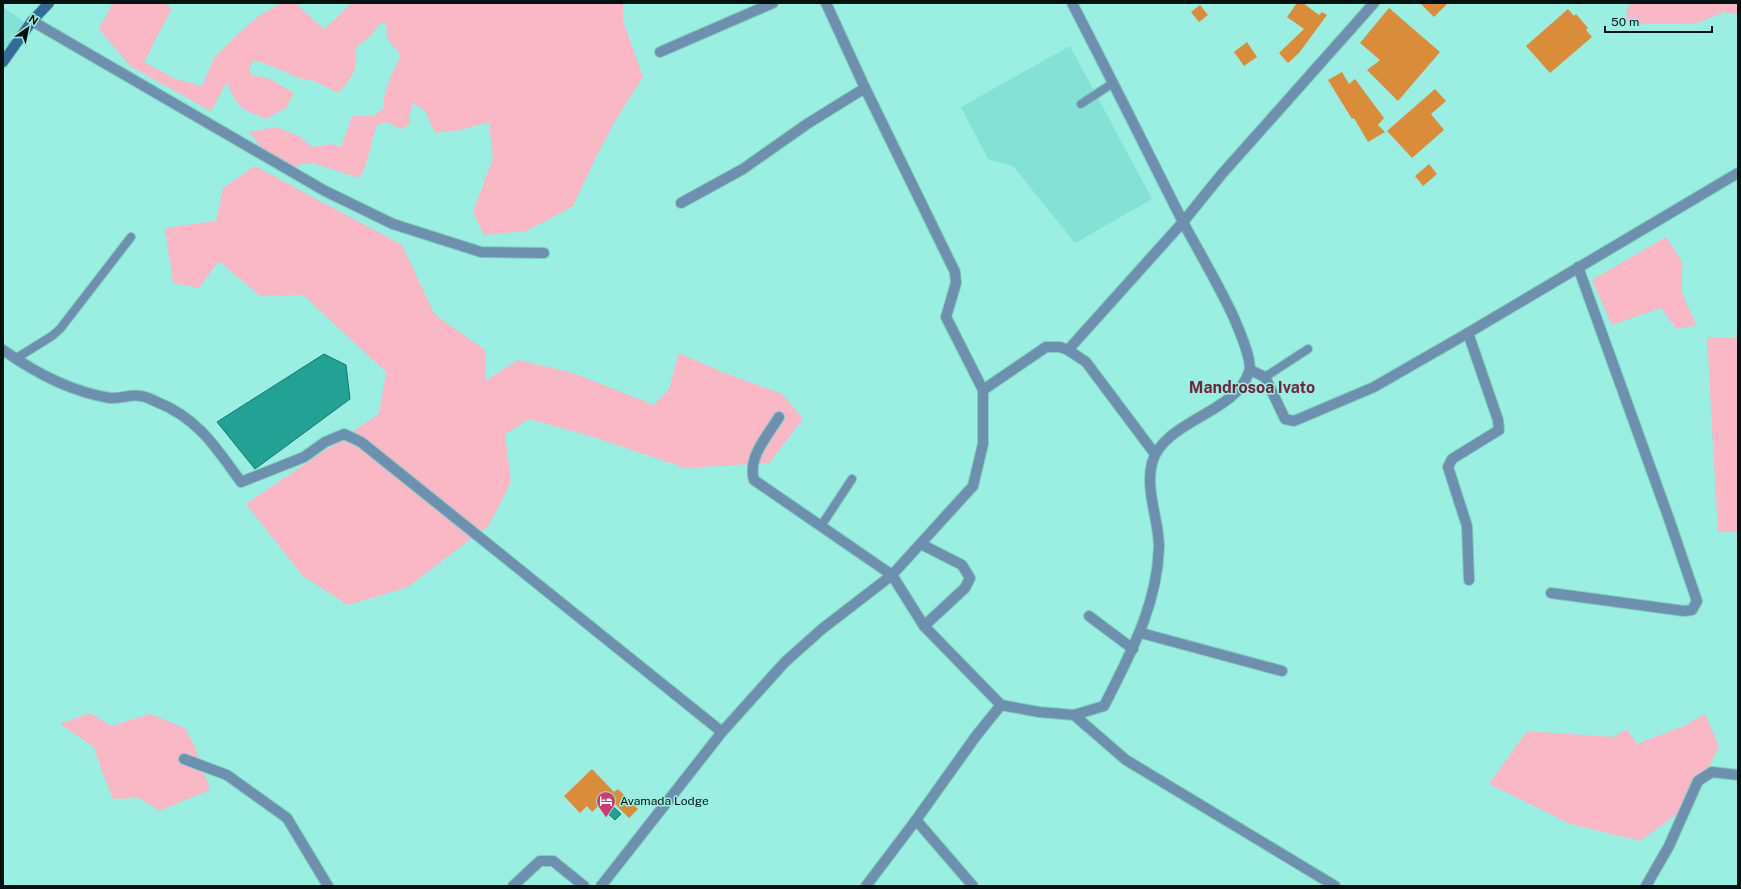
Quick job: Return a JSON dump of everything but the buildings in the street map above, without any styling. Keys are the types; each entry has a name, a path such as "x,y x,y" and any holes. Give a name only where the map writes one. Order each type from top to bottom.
{"main road":[{"path":"3,62 32,21 49,3"}],"street":[{"path":"660,52 774,3"},
{"path":"601,886 722,732 785,662 822,629 892,575 973,486 983,444 983,390 946,316 956,283 955,272 865,88 826,3"},
{"path":"780,417 755,457 752,473 754,480 892,575 924,626 1001,705 1039,712 1074,715 1104,706 1141,633 1154,590 1159,546 1151,487 1151,469 1155,454 1166,439 1216,407 1241,387 1250,370 1246,347 1234,317 1183,222 1072,3"},
{"path":"1068,350 1183,222 1220,175 1374,3"},
{"path":"32,21 325,191 393,224 481,252 544,253"},
{"path":"681,203 743,169 807,124 865,88"},
{"path":"1250,370 1265,377 1285,419 1294,421 1374,387 1738,173"},
{"path":"1551,593 1684,611 1692,610 1697,601 1667,511 1578,267"},
{"path":"1468,333 1498,420 1499,430 1452,459 1448,467 1468,526 1469,580"},
{"path":"983,390 1046,347 1060,347 1068,350 1086,362 1155,454"},
{"path":"3,350 16,359 62,384 84,392 111,398 140,396 168,406 192,422 216,446 242,482 304,457 325,442 344,434 361,442 722,732"},
{"path":"921,544 962,565 970,578 965,588 924,626"},
{"path":"1089,616 1133,649"},
{"path":"1141,633 1282,671"},
{"path":"866,886 916,820 976,736 1001,705"},
{"path":"1074,715 1126,760 1334,886"},
{"path":"184,759 227,776 287,818 328,886"},
{"path":"1646,886 1669,846 1698,781 1712,772 1738,775"},
{"path":"916,820 973,886"},
{"path":"513,886 540,861 553,861 584,886"}],"lane":[{"path":"1082,104 1113,83"},
{"path":"16,359 52,336 60,329 130,237"},
{"path":"1265,377 1308,349"},
{"path":"821,526 852,479"}],"shaded area":[{"path":"113,3 164,3 172,8 144,62 175,79 202,86 215,56 258,16 282,3 295,3 324,29 352,3 623,3 623,21 643,77 618,116 597,155 573,206 527,231 484,235 473,212 493,158 489,122 461,130 435,133 425,111 413,103 410,114 410,124 401,129 387,122 377,125 368,159 359,178 316,164 303,163 293,169 265,152 249,132 276,127 299,136 312,147 330,144 341,147 352,116 373,116 384,108 387,88 401,55 387,39 386,24 379,24 371,36 355,48 355,68 351,78 338,93 314,81 298,78 277,68 254,60 249,69 251,75 268,78 294,93 286,108 266,119 245,110 237,102 227,82 211,111 130,66 99,29"},
{"path":"1633,3 1738,3 1738,14 1725,12 1694,24 1645,24 1626,22 1627,8"},
{"path":"3,7 29,25 3,55"},
{"path":"1070,46 1152,199 1075,243 1013,166 988,159 961,107"},
{"path":"255,166 402,245 435,315 485,350 485,381 518,360 573,373 654,405 669,389 679,353 722,372 782,394 803,419 769,463 685,468 590,436 529,419 505,434 511,482 489,525 408,587 348,605 303,576 246,504 379,414 386,372 303,295 260,296 219,261 199,288 173,283 165,228 216,221 223,188"},
{"path":"1666,237 1682,262 1682,293 1696,325 1676,329 1661,308 1612,325 1592,280"},
{"path":"1707,337 1738,337 1738,532 1718,532"},
{"path":"324,354 346,365 350,399 255,469 217,422"},
{"path":"90,713 111,726 150,714 185,728 194,745 210,790 159,811 139,798 113,799 94,747 60,724"},
{"path":"1705,714 1719,746 1692,803 1640,841 1570,824 1489,784 1527,731 1613,737 1627,729 1637,744 1684,726"},
{"path":"608,802 621,814 615,820 602,808"}],"place":[{"name":"Avamada Lodge","path":"606,818"}],"district":[{"name":"Mandrosoa Ivato","path":"1252,387"}]}
